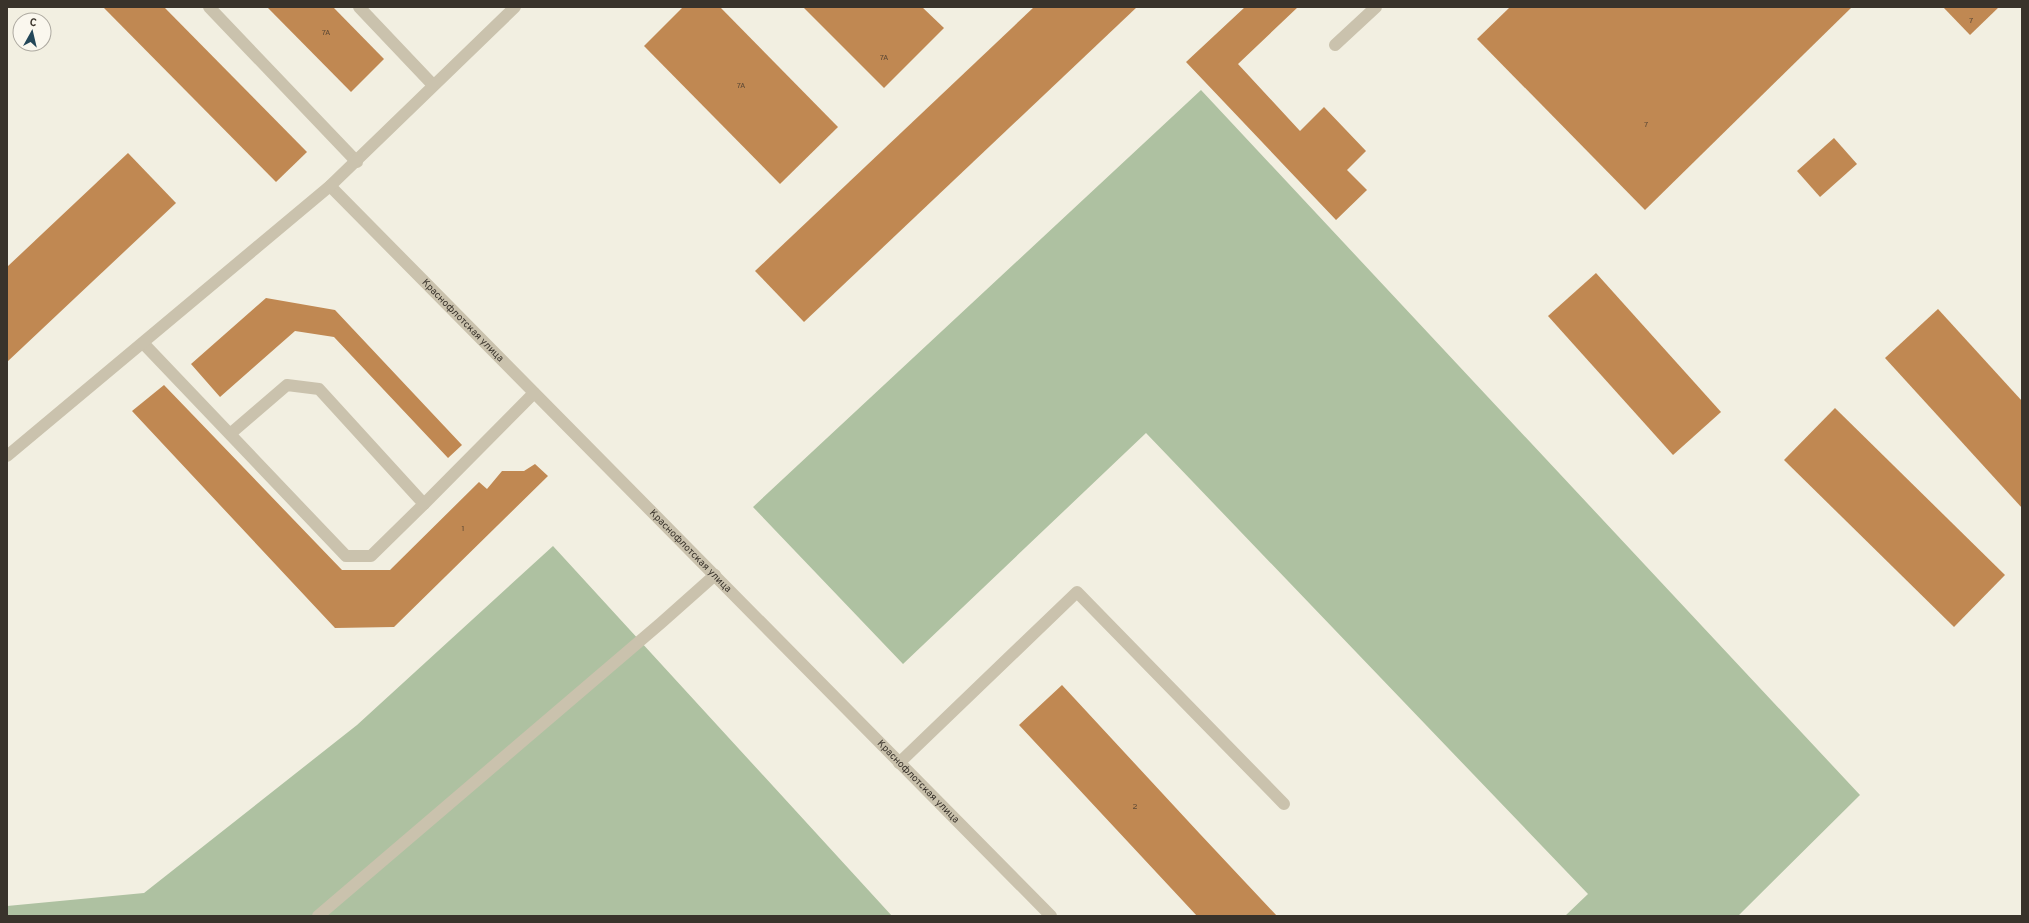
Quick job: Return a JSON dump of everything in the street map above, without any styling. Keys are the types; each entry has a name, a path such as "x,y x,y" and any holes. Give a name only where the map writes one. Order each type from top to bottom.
{"street":[{"path":"209,7 357,162"},
{"path":"359,7 433,85"},
{"path":"7,456 330,186 357,162 433,85 515,7"},
{"path":"1335,44 1376,7"},
{"name":"Краснофлотская улица","path":"330,186 1051,916"},
{"path":"143,343 346,556 371,556 534,393"},
{"path":"230,434 287,385 319,389 424,504"},
{"path":"318,916 662,623 714,575"},
{"path":"899,763 1078,592 1284,804"}],"green space":[{"path":"1201,90 1860,795 1738,916 1565,916 1588,894 1146,433 903,664 753,507"},
{"path":"553,546 892,916 7,916 7,906 144,893 357,725"}],"building":[{"path":"103,7 164,7 307,152 276,182"},
{"path":"267,7 333,7 384,59 351,92"},
{"path":"683,7 720,7 838,127 780,184 644,46"},
{"path":"803,7 922,7 944,28 884,88"},
{"path":"1034,7 1137,7 804,322 755,271"},
{"path":"1245,7 1298,7 1238,64 1300,131 1324,107 1366,151 1347,170 1367,190 1336,220 1186,62"},
{"path":"1510,7 1852,7 1645,210 1477,39"},
{"path":"1943,7 1999,7 1970,35"},
{"path":"1834,138 1857,164 1820,197 1797,171"},
{"path":"128,153 176,203 7,362 7,267"},
{"path":"1596,273 1721,412 1673,455 1548,316"},
{"path":"266,298 335,310 462,445 448,458 334,337 295,331 220,397 191,364"},
{"path":"1938,309 2022,401 2022,508 1885,358"},
{"path":"164,385 342,570 390,570 479,482 487,489 502,471 524,471 535,464 548,476 394,627 335,628 132,411"},
{"path":"1835,408 2005,575 1954,627 1784,460"},
{"path":"1062,685 1277,916 1197,916 1019,725"}]}
